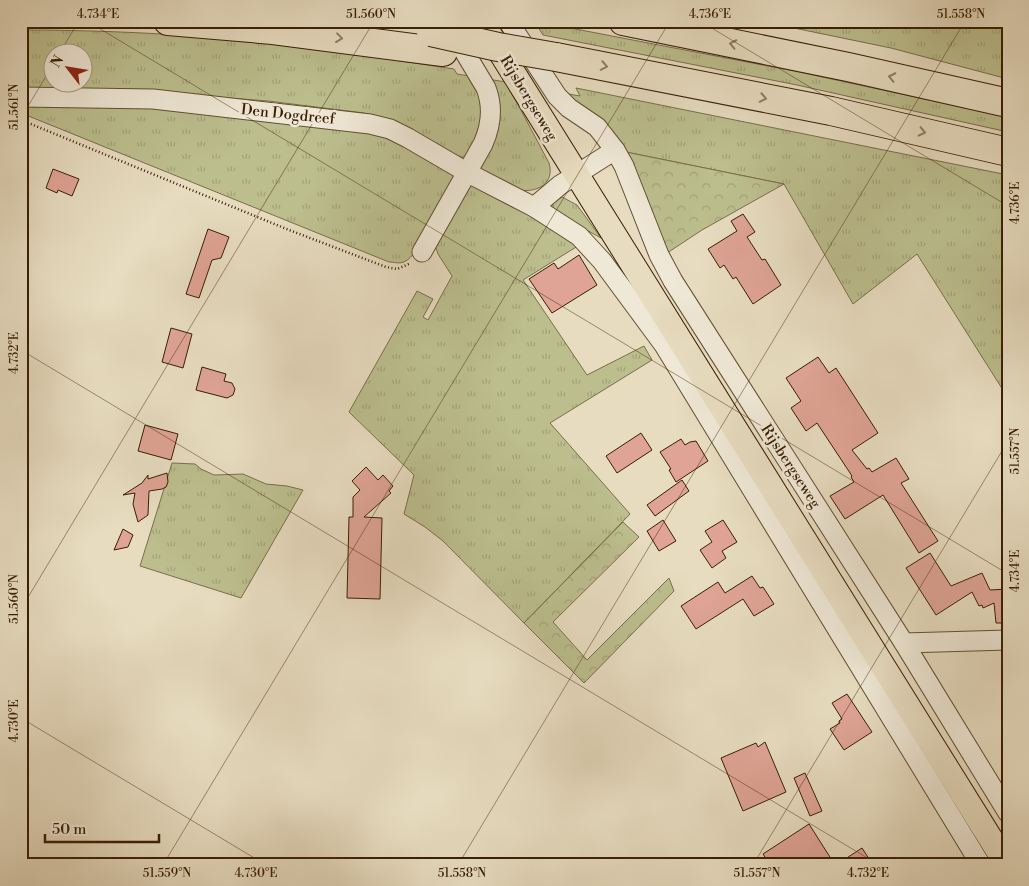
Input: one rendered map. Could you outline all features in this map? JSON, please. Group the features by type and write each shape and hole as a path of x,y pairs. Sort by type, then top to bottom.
{"highway":[{"path":"168,21 273,30 440,35"},
{"path":"357,21 556,57 831,111 1008,152"},
{"path":"623,21 848,67 1008,103"}],"main road":[{"name":"Rijsbergseweg","path":"481,21 1007,865"}],"street":[{"name":"Rijsbergseweg","path":"508,21 557,96 569,108 597,128 615,150 624,166 659,254 673,281 904,643 1008,813"},
{"path":"422,252 468,173 488,134 490,113 489,97 486,88 440,35"},
{"name":"Den Dogdreef","path":"21,97 153,100 370,124 408,138 468,173 534,207"},
{"path":"615,150 548,194 534,207 579,236 602,261 664,346 981,865"},
{"path":"904,643 1008,640"}],"path":[{"path":"21,120 289,230 386,267 397,269 407,266 422,252"}],"green space":[{"path":"534,21 799,72 1008,117 1008,132 797,85 543,35"},
{"path":"760,21 1008,21 1008,79 891,48"},
{"path":"21,30 150,33 291,46 454,69 457,74 475,77 484,120 467,157 459,157 387,119 364,113 268,101 191,95 92,92 92,42 42,42 42,90 21,89"},
{"path":"487,79 506,82 549,163 550,176 538,188 526,191 519,190 478,167"},
{"path":"576,88 1008,175 1008,398 917,254 853,304 784,184 621,151 563,93 580,96"},
{"path":"21,102 164,107 387,134 455,176 425,237 417,248 404,262 389,262 21,113"},
{"path":"621,151 784,184 702,230 661,257"},
{"path":"471,182 581,244 523,280 587,375 644,346 652,360 550,423 630,514 524,623 443,541 404,514 414,475 349,412 417,291 433,299 423,317 428,320 452,276 438,254 435,245"},
{"path":"562,197 577,205 601,238 553,210 553,203"},
{"path":"172,463 195,464 214,475 243,474 266,484 303,490 241,598 140,566"},
{"path":"623,522 639,537 553,622 587,660 669,578 674,591 584,683 524,623"}],"building":[{"path":"53,169 79,179 72,196 58,190 57,193 46,188"},
{"path":"743,214 755,232 747,237 762,260 765,259 781,285 753,304 736,277 733,279 724,265 720,268 708,249 737,231 731,221"},
{"path":"208,229 229,237 221,258 212,260 199,298 186,294"},
{"path":"579,255 597,285 552,313 529,279 554,263 558,269"},
{"path":"171,328 192,334 183,368 162,362"},
{"path":"818,357 829,373 836,368 878,433 852,450 867,469 869,468 872,472 896,458 909,479 901,483 938,541 919,553 883,495 845,519 830,496 854,482 852,476 817,423 806,431 791,408 801,401 786,378"},
{"path":"202,367 226,374 224,381 232,383 235,389 233,395 227,398 196,390"},
{"path":"145,425 178,434 171,460 138,451"},
{"path":"641,433 652,450 617,473 606,456"},
{"path":"681,439 685,445 696,441 708,461 676,482 669,470 671,469 660,452"},
{"path":"366,467 378,480 383,475 393,486 389,491 391,493 364,517 382,518 380,599 347,598 349,517 353,517 353,497 360,490 352,481"},
{"path":"167,473 168,482 166,487 149,491 148,515 138,522 133,504 135,493 123,495 142,483 148,475 148,479"},
{"path":"682,480 689,491 655,516 647,505"},
{"path":"663,520 676,541 659,551 647,531"},
{"path":"723,520 737,542 722,551 726,558 712,568 700,550 712,542 705,531"},
{"path":"123,529 133,535 128,547 114,550"},
{"path":"930,553 951,586 982,573 990,590 1008,589 1008,623 996,623 994,603 983,608 982,605 979,606 972,592 936,615 906,568"},
{"path":"752,576 760,588 763,587 774,604 754,616 743,599 696,629 681,606 718,582 725,593"},
{"path":"847,694 872,732 844,750 830,729 840,723 839,721 842,719 832,703"},
{"path":"765,742 786,792 743,811 721,758 756,743 758,747"},
{"path":"805,773 822,811 810,816 794,778"},
{"path":"809,824 835,865 770,865 763,854"},
{"path":"862,848 873,865 836,865"}]}
